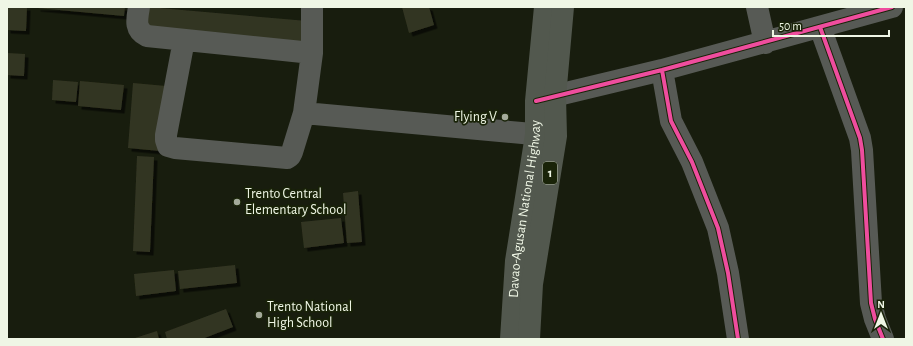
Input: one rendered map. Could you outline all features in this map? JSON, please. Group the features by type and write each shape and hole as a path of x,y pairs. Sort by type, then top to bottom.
{"highway":[{"name":"Davao-Agusan National Highway","path":"529,339 532,284 546,135 545,7"},
{"name":"Davao-Agusan National Highway","path":"545,99 563,7"},
{"name":"Davao-Agusan National Highway","path":"511,339 516,261 546,135"}],"street":[{"path":"139,7 137,21 139,29 142,34 147,36 312,53"},
{"path":"184,40 166,135 168,146 175,148 287,158 292,152 304,113 312,53 312,7"},
{"path":"757,7 765,43"},
{"path":"545,99 765,43 892,7"},
{"path":"820,27 860,138 871,303 883,339"},
{"path":"662,70 671,121 692,162 718,228 728,273 738,339"},
{"path":"304,113 546,135"}],"building":[{"path":"7,7 27,7 26,31 7,30"},
{"path":"37,7 125,7 124,16"},
{"path":"148,7 307,21 305,44 146,30"},
{"path":"402,7 429,7 434,25 409,33"},
{"path":"7,53 25,54 24,76 7,75"},
{"path":"53,80 78,82 76,102 52,100"},
{"path":"80,81 124,85 121,110 78,106"},
{"path":"133,83 166,86 160,151 128,148"},
{"path":"137,156 154,157 150,252 133,251"},
{"path":"358,191 362,242 347,243 343,193"},
{"path":"341,218 344,243 304,248 301,222"},
{"path":"235,265 237,283 180,289 178,271"},
{"path":"174,270 176,291 136,296 134,274"},
{"path":"226,309 233,327 202,339 167,339 165,332"},
{"path":"157,331 159,339 132,339"}],"cycle path":[{"path":"536,101 662,70 892,7"},
{"path":"820,27 860,138 871,303 875,319 883,339"},
{"path":"662,70 671,121 692,162 718,228 728,273 738,339"}],"place":[{"name":"Flying V","path":"505,117"},
{"name":"Trento Central Elementary School","path":"237,202"},
{"name":"Trento National High School","path":"259,315"}]}
